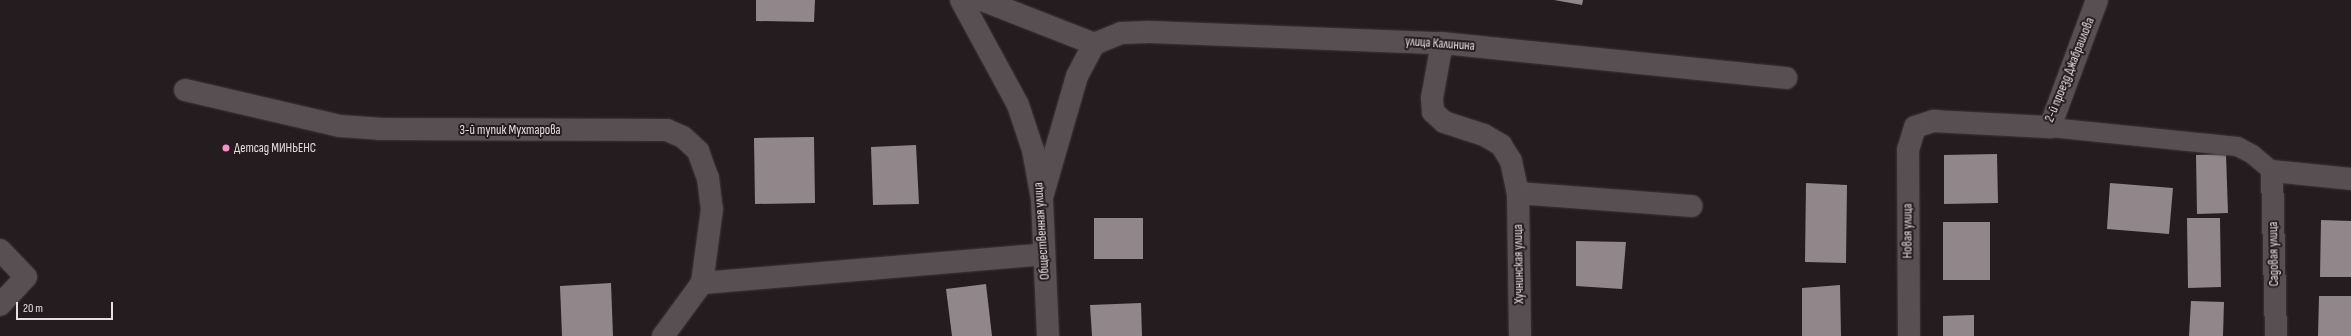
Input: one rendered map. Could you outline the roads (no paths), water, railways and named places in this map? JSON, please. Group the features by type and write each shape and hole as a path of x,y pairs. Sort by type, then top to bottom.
{"street":[{"name":"Общественная улица","path":"961,0 1018,106 1033,150 1042,199 1048,336"},
{"path":"982,0 1094,44 1077,76 1042,199"},
{"name":"2-й проезд Джабраилова","path":"1916,127 1934,121 2050,127 2097,0"},
{"name":"улица Калинина","path":"1094,44 1121,33 1148,32 1442,43 1786,78"},
{"name":"Хучнинская улица","path":"1442,43 1432,98 1433,112 1444,122 1484,135 1501,145 1511,161 1518,193 1520,336"},
{"name":"3-й тупик Мухтарова","path":"185,90 340,126 379,130 667,130 683,137 698,151 708,178 712,209 702,283"},
{"name":"Новая улица","path":"1909,336 1908,150 1916,127"},
{"path":"2272,172 2351,178"},
{"name":"Садовая улица","path":"2272,172 2276,336"},
{"path":"1518,193 1692,206"},
{"path":"0,250 26,277 0,305"},
{"path":"663,336 702,283 1044,254"}],"lane":[{"path":"2050,127 2237,146 2252,154 2272,172"}],"place":[{"name":"Детсад МИНЬЕНС","path":"226,148"}]}
